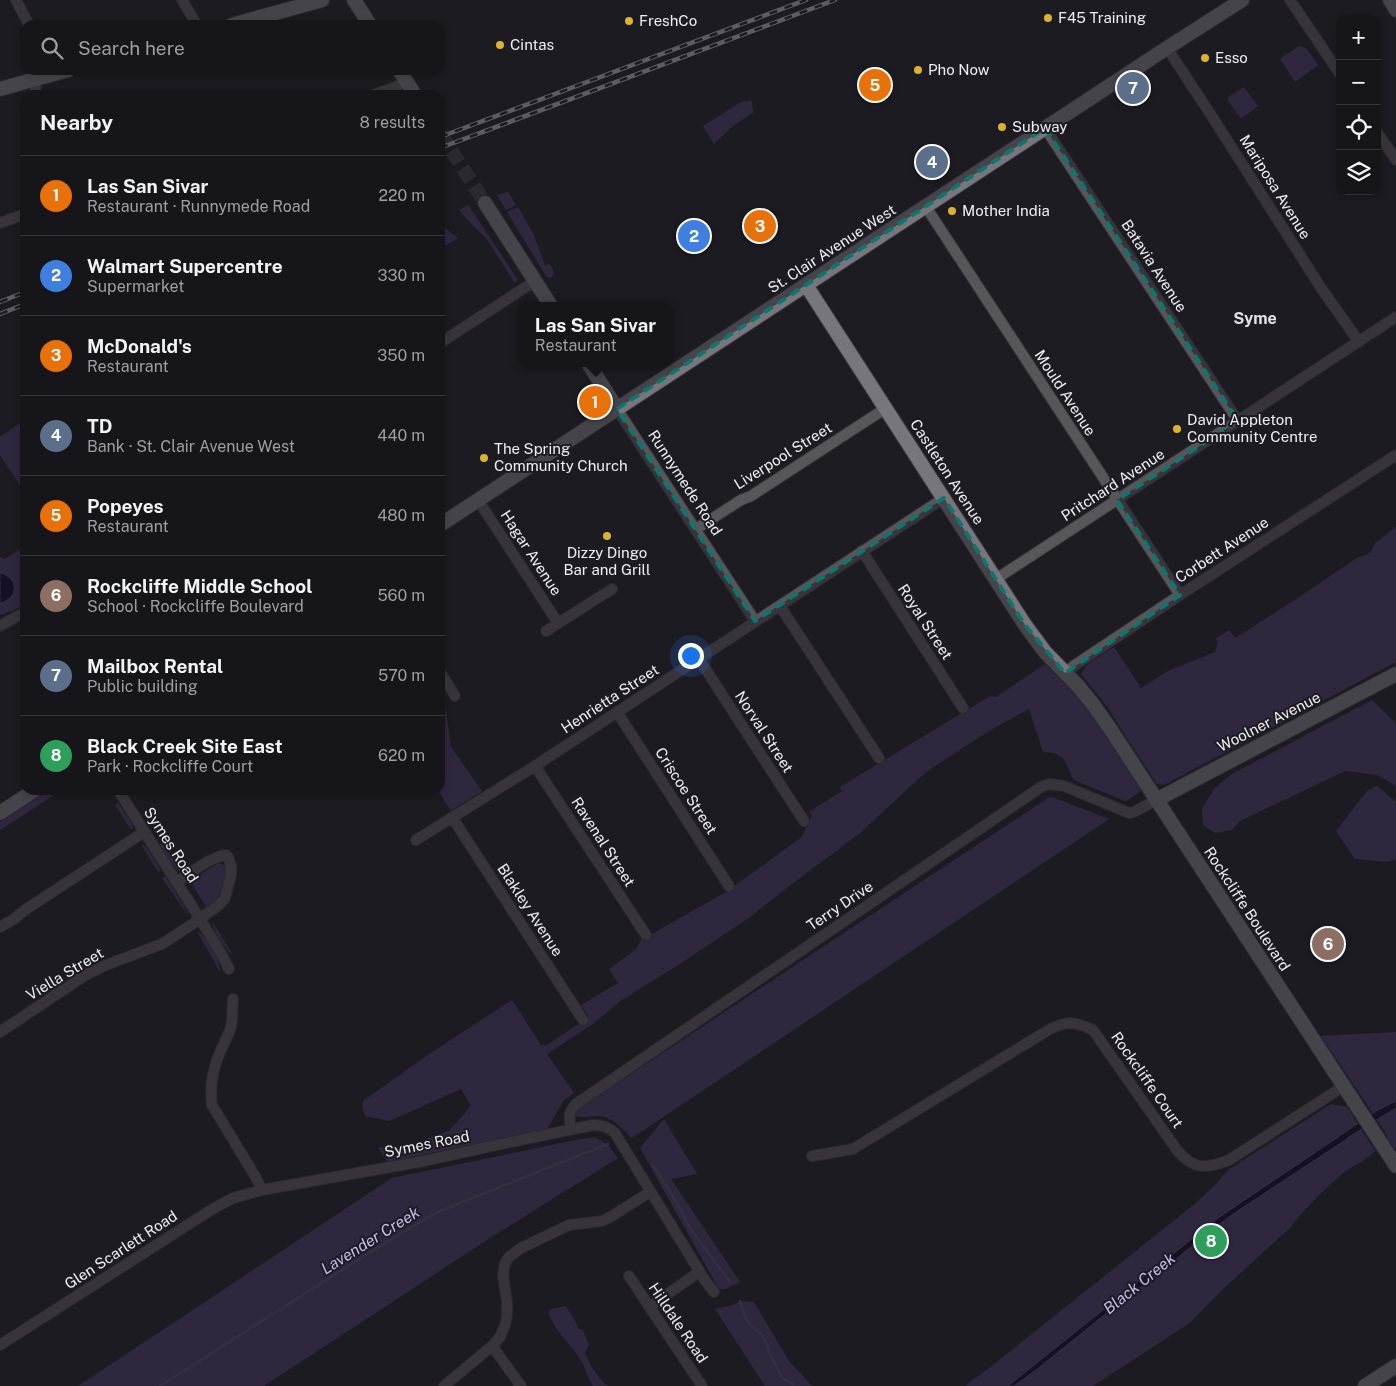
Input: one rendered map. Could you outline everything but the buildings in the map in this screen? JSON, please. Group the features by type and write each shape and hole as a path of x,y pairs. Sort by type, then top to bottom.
{"street":[{"path":"16,0 26,20"},
{"path":"182,0 195,20"},
{"path":"250,20 322,0"},
{"path":"354,0 367,20"},
{"name":"St. Clair Avenue West","path":"445,522 1242,0"},
{"path":"1290,0 1336,68"},
{"path":"1390,0 1396,10"},
{"name":"Mariposa Avenue","path":"1166,48 1321,288 1359,342"},
{"path":"0,89 35,75"},
{"path":"35,90 38,75"},
{"path":"387,90 393,88 402,76 412,90"},
{"name":"Batavia Avenue","path":"1045,128 1238,421"},
{"path":"1381,138 1396,160"},
{"path":"485,203 549,302"},
{"name":"Mould Avenue","path":"926,207 1180,595"},
{"path":"0,223 20,216"},
{"path":"445,340 536,281"},
{"name":"Castleton Avenue","path":"806,285 1025,625 1045,652 1066,674"},
{"name":"Pritchard Avenue","path":"996,579 1396,317"},
{"name":"Runnymede Road","path":"591,367 755,622"},
{"name":"Liverpool Street","path":"696,529 741,500 751,496 886,408"},
{"name":"Corbett Avenue","path":"1066,674 1083,660 1180,595 1396,454"},
{"name":"Henrietta Street","path":"416,840 535,766 944,498"},
{"name":"Hagar Avenue","path":"478,500 558,623"},
{"name":"Royal Street","path":"862,552 963,708"},
{"path":"546,631 612,589"},
{"path":"780,606 879,758"},
{"path":"0,626 20,615"},
{"name":"Norval Street","path":"699,659 804,820"},
{"name":"Rockcliffe Boulevard","path":"1066,674 1104,719 1396,1166"},
{"name":"Woolner Avenue","path":"1156,800 1396,674"},
{"path":"445,680 455,696"},
{"name":"Criscoe Street","path":"617,712 729,886"},
{"name":"Ravenal Street","path":"535,766 646,935"},
{"name":"Terry Drive","path":"571,1129 569,1114 576,1104 1041,787 1050,784 1064,786 1128,813 1134,812 1156,800"},
{"path":"0,813 27,795"},
{"name":"Symes Road","path":"121,795 200,919 229,969"},
{"name":"Blakley Avenue","path":"452,817 583,1020"},
{"path":"0,927 144,832"},
{"name":"Viella Street","path":"0,1032 84,976 106,965 162,944 219,906 225,898 231,875 228,857 226,855 219,856 185,876 177,883"},
{"path":"233,999 232,1024 227,1040 216,1062 213,1076 212,1105 262,1190"},
{"name":"Rockcliffe Court","path":"812,1156 853,1149 1050,1029 1061,1024 1074,1022 1093,1030 1182,1157 1194,1164 1205,1167 1229,1160 1344,1086"},
{"name":"Symes Road","path":"262,1190 424,1161 571,1129 600,1125 611,1129 624,1146 699,1272 714,1292"},
{"name":"Glen Scarlett Road","path":"0,1345 211,1210 233,1198 262,1190"},
{"path":"444,1386 492,1346 500,1337 507,1316 503,1275 505,1263 509,1256 521,1248 569,1225 602,1221 650,1192"},
{"path":"649,1306 699,1272"},
{"name":"Hilldale Road","path":"630,1276 702,1386"},
{"path":"492,1346 522,1386"},
{"path":"1365,1386 1396,1366"}],"highlighted area":[{"path":"1045,128 1238,421 1117,500 1180,595 1065,673 1025,625 944,498 755,621 617,409"}],"shaded area":[{"path":"1299,46 1306,48 1318,65 1295,82 1280,59"},
{"path":"1244,87 1258,106 1241,119 1228,101 1228,97"},
{"path":"751,100 754,112 733,126 714,144 703,126 739,103"},
{"path":"508,192 516,205 506,210 497,195"},
{"path":"468,205 516,277 515,283 486,238 459,210"},
{"path":"518,207 533,233 545,265 549,264 552,267 554,274 551,278 546,276 507,212"},
{"path":"445,228 458,238 445,246"},
{"path":"20,423 20,485 0,455 0,437"},
{"path":"1396,527 1396,662 1164,785 1157,784 1109,709 1081,674 1088,664 1114,647 1141,688 1168,671 1215,652 1218,642 1216,638 1229,630 1235,638 1357,558 1370,553 1375,543"},
{"path":"20,549 20,607 0,615 0,557 5,559"},
{"path":"1045,664 1083,701 1142,790 1125,801 1074,780 1060,756 1054,753 1043,752 1029,709 987,732 926,772 859,834 750,917 619,1002 594,1023 547,1054 574,1093 564,1100 547,1129 388,1162 378,1148 411,1145 450,1130 471,1106 461,1089 389,1121 365,1116 362,1105 364,1100 512,1000 541,1045 547,1045 589,1017 581,1005 618,983 609,969 636,949 641,940 726,892 802,837 812,815 809,812 842,791 840,787 990,696 996,697"},
{"path":"1372,700 1396,723 1396,786 1378,775 1345,771 1240,821 1232,830 1215,833 1203,825 1202,809 1214,789 1232,774"},
{"path":"445,708 451,747 482,791 451,811 441,795 445,795"},
{"path":"1377,786 1396,802 1396,859 1388,862 1355,859 1336,831 1367,791"},
{"path":"41,795 54,795 0,830 0,822"},
{"path":"1052,797 1109,819 632,1138 617,1124 603,1116 575,1116 576,1111 584,1105"},
{"path":"118,803 132,824 133,830 115,805"},
{"path":"162,842 181,872 175,868 159,844"},
{"path":"142,844 161,870 158,872 142,846"},
{"path":"219,863 226,866 226,879 219,900 208,908 190,881"},
{"path":"165,876 187,912 189,917 162,878"},
{"path":"212,921 233,955 219,940"},
{"path":"197,931 205,938 212,949 220,967 220,972"},
{"path":"1396,1032 1396,1151 1321,1036"},
{"path":"1331,1104 1347,1107 1375,1151 1332,1183 1291,1227 1224,1288 1191,1322 1093,1386 965,1386 1192,1206 1228,1170"},
{"path":"664,1119 697,1174 671,1179 740,1282 725,1289 719,1289 640,1148"},
{"path":"595,1137 608,1145 618,1158 493,1236 264,1386 78,1386 392,1178"},
{"path":"742,1301 754,1302 789,1361 812,1386 765,1386 715,1309"},
{"path":"565,1306 579,1329 583,1330 589,1345 585,1352 591,1366 608,1386 593,1386 579,1357 551,1319 548,1312"}],"water":[{"path":"0,573 11,579 14,588 11,597 0,603"},
{"name":"Black Creek","path":"1396,1101 1396,1108 1233,1214 1036,1370 1014,1386 1008,1386 1218,1218 1378,1110"}],"waterway":[{"name":"Lavender Creek","path":"160,1386 435,1213 608,1144"},
{"name":"Lavender Creek","path":"653,1165 677,1203 691,1230 730,1282"},
{"name":"Lavender Creek","path":"740,1301 747,1321 763,1336 782,1378 792,1383 793,1386"}],"tunnel":[{"path":"445,141 485,203"}],"railway":[{"path":"445,135 806,0"},
{"path":"445,146 835,0"},
{"path":"0,302 20,294"},
{"path":"0,314 20,306"}],"place":[{"name":"F45 Training","path":"1048,18"},
{"name":"FreshCo","path":"629,21"},
{"name":"Cintas","path":"500,45"},
{"name":"Esso","path":"1205,58"},
{"name":"Pho Now","path":"918,70"},
{"name":"Popeyes","path":"875,85"},
{"name":"Mailbox Rental","path":"1133,88"},
{"name":"Subway","path":"1002,127"},
{"name":"TD","path":"932,162"},
{"name":"Mother India","path":"952,211"},
{"name":"McDonald's","path":"760,226"},
{"name":"Walmart Supercentre","path":"694,236"},
{"name":"Las San Sivar","path":"595,402"},
{"name":"David Appleton Community Centre","path":"1177,429"},
{"name":"The Spring Community Church","path":"484,458"},
{"name":"Dizzy Dingo Bar and Grill","path":"607,536"},
{"name":"Rockcliffe Middle School","path":"1328,944"},
{"name":"Black Creek Site East","path":"1211,1241"}],"district":[{"name":"Syme","path":"1255,318"}]}
